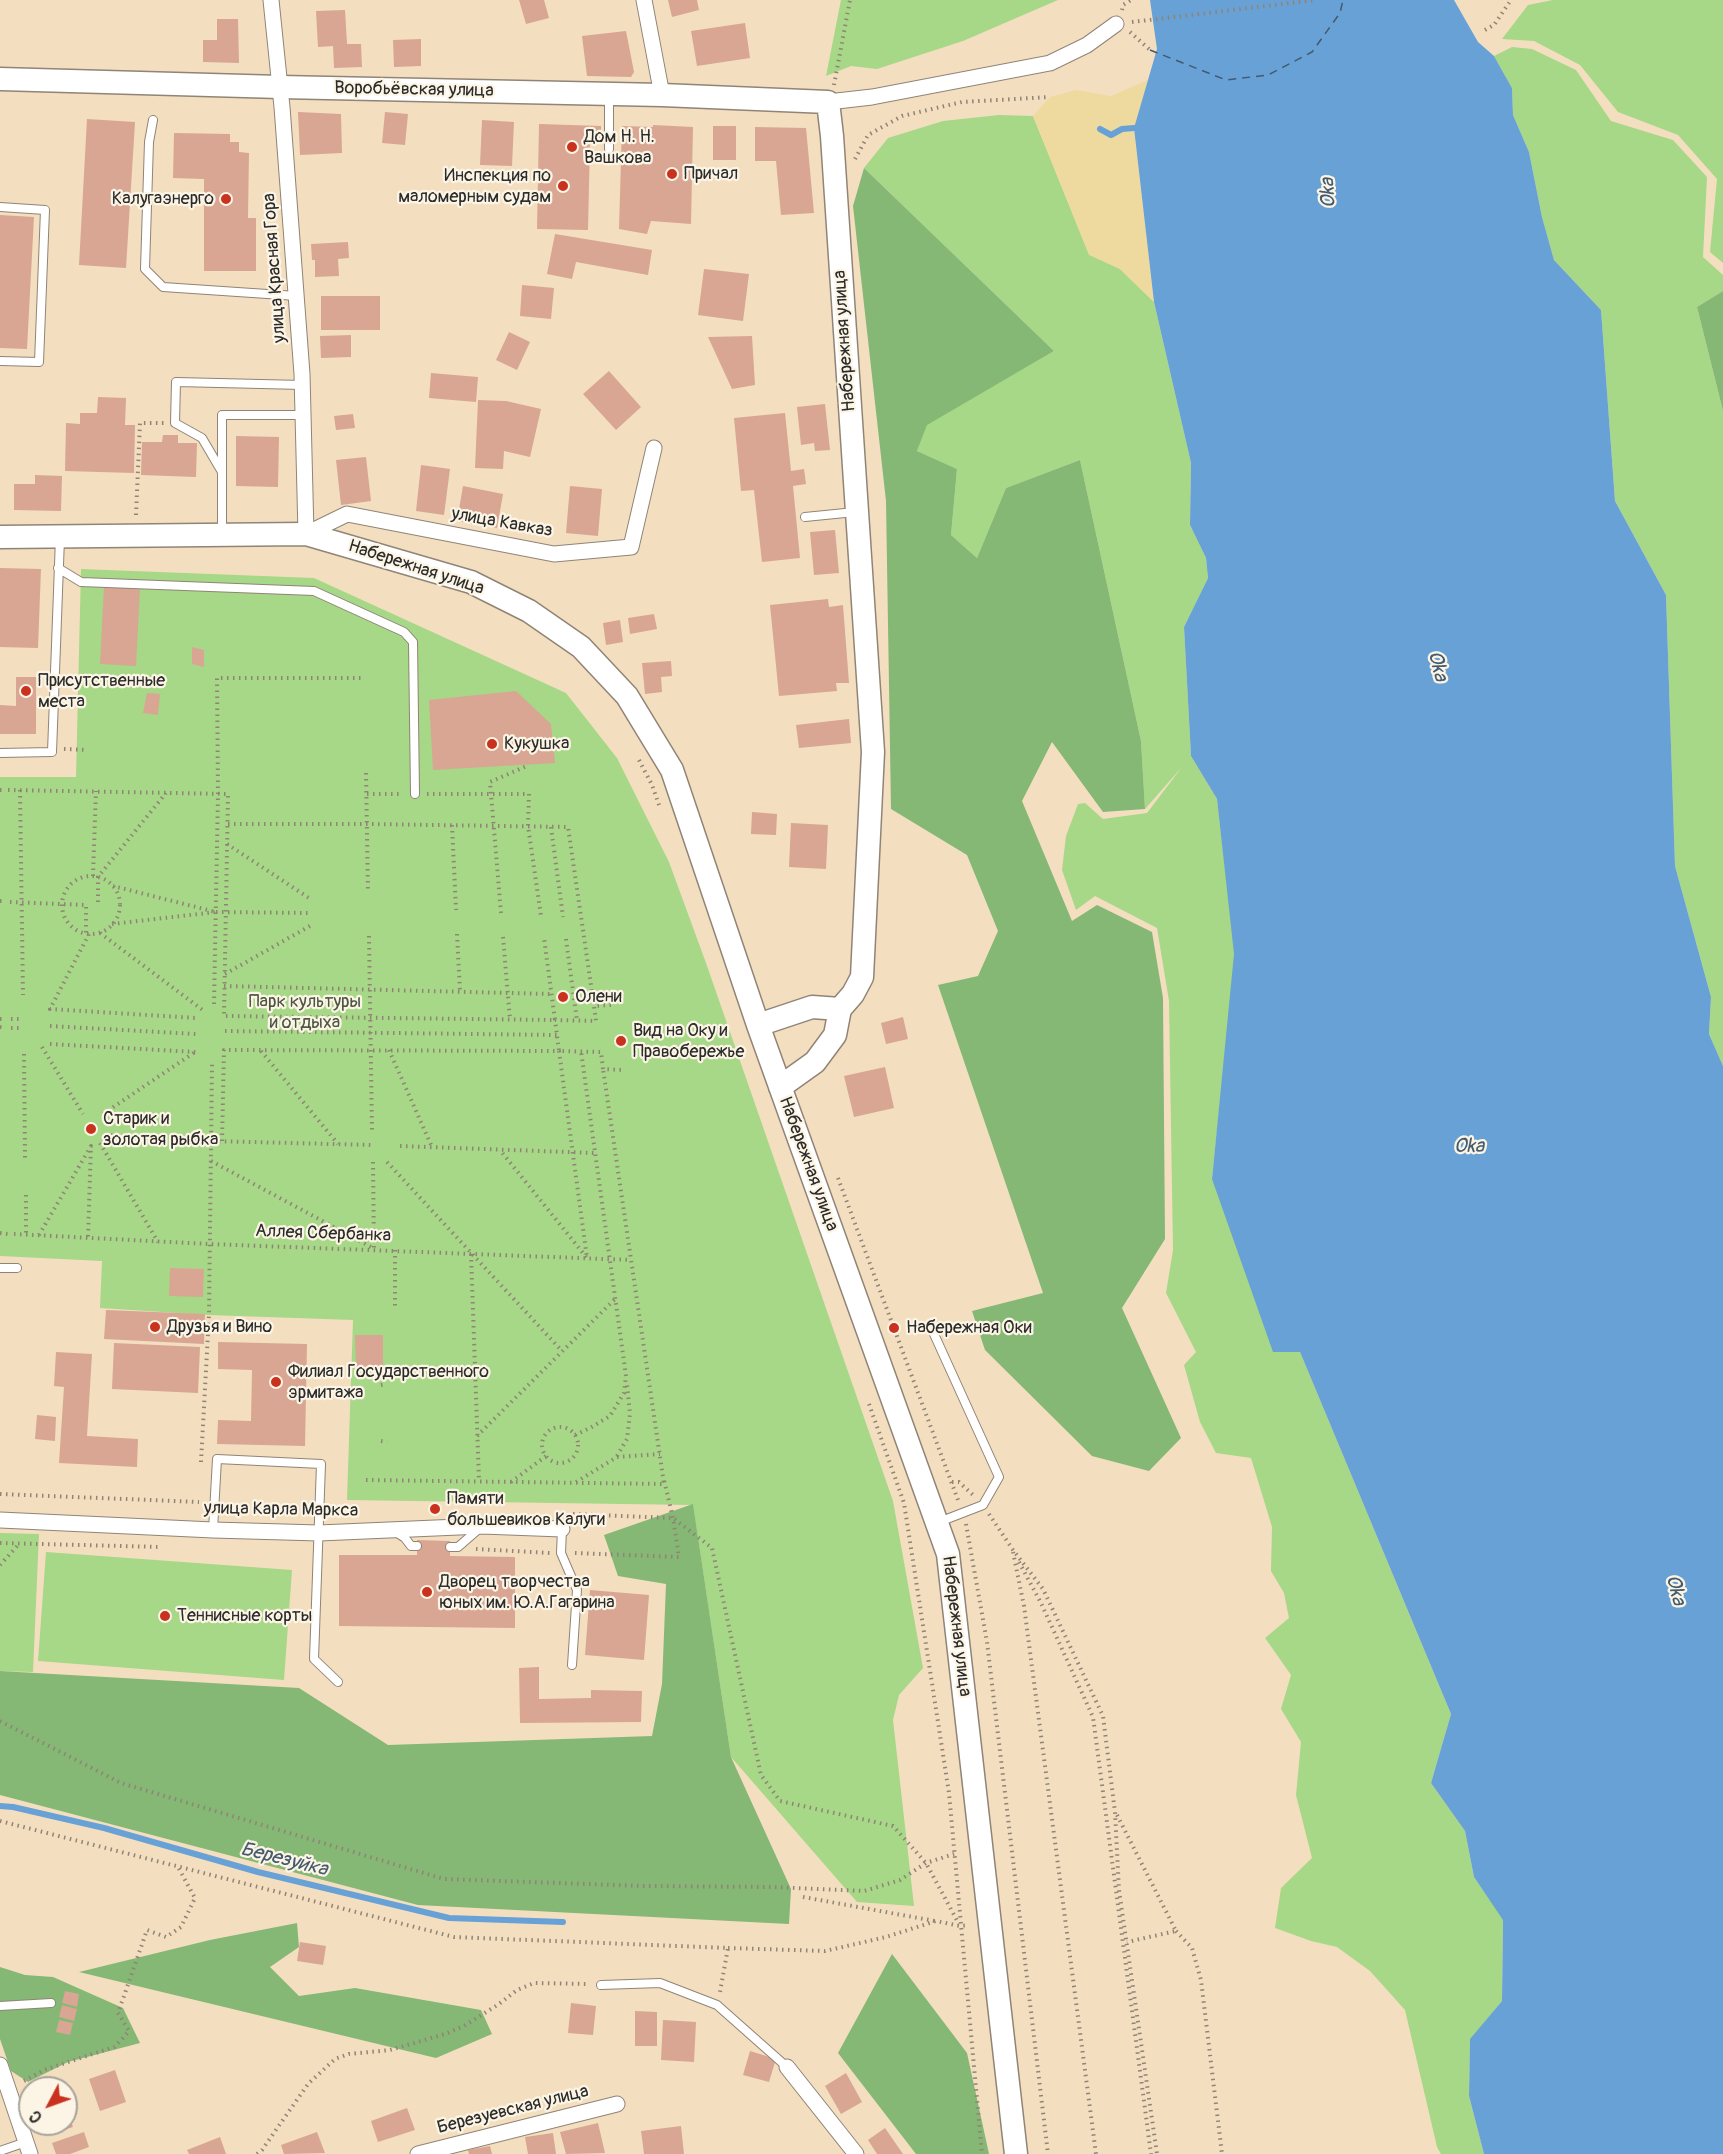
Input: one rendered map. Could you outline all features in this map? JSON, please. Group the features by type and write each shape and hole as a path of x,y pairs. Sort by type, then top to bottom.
{"main road":[{"name":"Воробьёвская улица","path":"0,79 662,95 828,102"},
{"name":"Набережная улица","path":"780,1087 815,1062 835,1035 840,1009 862,977 873,752 828,102"},
{"name":"Набережная улица","path":"0,537 306,534 471,582 529,611 581,648 627,696 672,770 780,1087 948,1554 1016,2154"},
{"path":"758,1024 812,1007 840,1009"}],"street":[{"name":"улица Красная Гора","path":"271,0 303,385 306,534"},
{"path":"644,0 662,95"},
{"path":"828,102 872,97 1050,63 1087,45 1116,24"},
{"name":"улица Кавказ","path":"306,534 347,514 554,554 631,546 654,448"},
{"name":"улица Карла Маркса","path":"0,1520 319,1533 482,1526 562,1529"},
{"path":"0,2065 28,2148"},
{"path":"787,2067 856,2154"},
{"name":"Березуевская улица","path":"418,2154 617,2104"}],"lane":[{"path":"609,94 609,149"},
{"path":"153,120 149,142 145,268 163,287 297,296"},
{"path":"0,207 45,210 39,362 0,361"},
{"path":"222,472 202,438 175,423 176,382 303,385"},
{"path":"222,535 222,415 303,415"},
{"path":"805,517 856,512"},
{"path":"0,753 52,750 60,537"},
{"path":"58,568 81,582 314,591 404,632 413,642 415,794"},
{"path":"0,1268 17,1269"},
{"path":"934,1334 999,1477 983,1505 938,1523"},
{"path":"213,1530 217,1459 321,1464 314,1659 338,1682"},
{"path":"450,1546 458,1547 482,1526"},
{"path":"392,1529 405,1538 411,1546 417,1546"},
{"path":"562,1529 561,1553 577,1590 572,1665"},
{"path":"601,1985 660,1983 717,2004 787,2067"},
{"path":"0,2006 51,2002"},
{"path":"0,2151 28,2148"}],"path":[{"path":"828,102 833,90 850,0"},
{"path":"1116,24 1316,0"},
{"path":"1485,30 1494,25 1511,0"},
{"path":"1116,24 1134,34 1150,50"},
{"path":"868,135 902,117 962,102 1050,97"},
{"path":"136,515 140,423 175,423"},
{"path":"214,1004 218,794 217,678 362,678"},
{"path":"52,750 88,750"},
{"path":"638,758 660,808"},
{"path":"501,913 490,782 529,765"},
{"path":"366,773 368,892"},
{"path":"8,790 228,794 227,824 225,974 224,986 224,1016 597,1021 568,827 227,824"},
{"path":"20,790 23,995"},
{"path":"93,876 96,791"},
{"path":"98,902 98,877 166,793"},
{"path":"367,794 529,794 528,826 541,916"},
{"path":"452,825 456,910"},
{"path":"551,827 563,917"},
{"path":"227,844 312,900"},
{"path":"113,886 120,907 117,918 106,930 87,933 78,931 69,924 63,914 62,904 65,892 72,883 82,877 93,876 113,886 216,912"},
{"path":"10,902 86,905 87,933 50,1009 195,1018"},
{"path":"112,924 216,912 308,913"},
{"path":"225,974 310,926"},
{"path":"100,932 204,1011"},
{"path":"457,934 460,991"},
{"path":"369,936 372,1131"},
{"path":"503,937 510,1020"},
{"path":"544,938 587,1258"},
{"path":"566,939 577,1021"},
{"path":"224,986 551,994"},
{"path":"594,1006 611,1005"},
{"path":"11,1019 23,1019"},
{"path":"50,1026 196,1034"},
{"path":"11,1028 23,1028"},
{"path":"225,1031 557,1035"},
{"path":"50,1044 196,1052 103,1114"},
{"path":"42,1047 83,1114"},
{"path":"222,1141 224,1050 601,1052 664,1480 679,1557 568,1553"},
{"path":"260,1050 338,1144"},
{"path":"388,1050 432,1147"},
{"path":"581,1051 630,1414 627,1439 617,1457"},
{"path":"24,1054 25,1158"},
{"path":"201,1467 209,1315 212,1063"},
{"path":"603,1069 622,1070"},
{"path":"105,1135 211,1141 372,1145"},
{"path":"100,1143 158,1242"},
{"path":"39,1235 91,1146 88,1238"},
{"path":"400,1146 595,1153"},
{"path":"500,1150 587,1258"},
{"path":"211,1161 374,1249 373,1162"},
{"path":"387,1162 562,1351"},
{"path":"838,1177 969,1531 987,1642 1048,2154"},
{"path":"26,1195 26,1235"},
{"path":"0,1233 8,1234"},
{"name":"Аллея Сбербанка","path":"14,1234 158,1242 631,1260"},
{"path":"395,1250 395,1310"},
{"path":"471,1253 479,1481"},
{"path":"477,1437 616,1298"},
{"path":"575,1435 610,1416 624,1393 626,1376"},
{"path":"381,1384 386,1384"},
{"path":"869,1402 904,1503 949,1793 982,2154"},
{"path":"561,1427 568,1428 575,1435 578,1446 572,1458 558,1463 546,1456 542,1444 548,1431 561,1427"},
{"path":"381,1442 387,1442"},
{"path":"575,1483 617,1457 660,1454"},
{"path":"511,1482 546,1456"},
{"path":"366,1480 664,1484 664,1480"},
{"path":"952,1482 959,1482 983,1505 1043,1589 1103,1716 1115,1812 1119,1890 1156,2154"},
{"path":"0,1494 199,1502 197,1529"},
{"path":"562,1529 571,1514 673,1518 712,1548 761,1775 780,1802 893,1826 926,1863 960,1926"},
{"path":"0,1543 169,1547"},
{"path":"0,1565 21,1543"},
{"path":"1013,1550 1024,1606 1096,2154"},
{"path":"1013,1550 1041,1603 1093,1717 1151,2154"},
{"path":"0,1721 121,1783 444,1879 864,1891 900,1880 926,1863 954,1854"},
{"path":"1115,1812 1176,1931 1192,1948 1201,1980 1222,2154"},
{"path":"0,1821 454,1937 825,1951 936,1921"},
{"path":"15,2087 44,2070 114,2047 129,2031 118,2013 147,1930 166,1937 181,1928 195,1898 178,1866"},
{"path":"803,1897 960,1926 991,1922"},
{"path":"1127,1942 1176,1931"},
{"path":"717,2004 728,1948"},
{"path":"256,2154 262,2150 308,2084 335,2059 349,2054 390,2050 445,2034 464,2026 517,1990 534,1983 601,1985"}],"green space":[{"path":"841,0 1058,0 963,41 877,69 851,66 826,76"},
{"path":"1553,0 1723,0 1723,263 1710,252 1717,179 1678,135 1618,112 1580,65 1534,41 1502,39 1528,5"},
{"path":"1512,47 1532,49 1576,70 1611,121 1673,140 1707,177 1703,257 1723,275 1723,291 1697,307 1723,411 1723,1066 1709,1034 1711,997 1675,866 1666,595 1615,501 1601,310 1554,260 1542,217 1529,152 1513,115 1512,88 1494,56"},
{"path":"999,115 1033,116 1089,254 1120,269 1154,302 1191,463 1190,525 1206,558 1208,578 1184,627 1191,756 1217,799 1235,954 1212,1179 1300,1352 1451,1714 1431,1783 1465,1831 1474,1877 1503,1919 1502,2001 1470,2040 1469,2096 1484,2154 1441,2154 1437,2147 1405,2010 1370,1971 1337,1947 1311,1941 1275,1928 1281,1888 1312,1858 1296,1795 1301,1742 1281,1709 1291,1675 1265,1638 1289,1618 1284,1593 1271,1571 1272,1527 1251,1458 1216,1453 1200,1422 1184,1365 1196,1352 1166,1293 1173,1250 1169,1001 1157,928 1095,896 1076,910 1062,870 1066,836 1078,804 1085,803 1103,819 1147,813 1182,767 1145,809 1141,741 1080,460 1006,488 977,558 951,535 957,469 917,451 927,424 1054,351 864,168 888,138 943,121"},
{"path":"864,168 1054,351 927,425 917,451 957,469 951,535 977,558 1006,488 1080,460 1141,741 1145,809 1103,812 1052,742 1022,801 1072,921 1097,905 1152,932 1163,998 1165,1239 1122,1308 1181,1438 1149,1471 1092,1456 985,1350 972,1311 1043,1293 938,985 978,976 998,931 967,855 891,809 886,501 853,206"},
{"path":"1723,291 1723,411 1697,307"},
{"name":"Парк культуры и отдыха","path":"81,569 314,578 566,693 617,758 669,862 893,1501 923,1668 899,1695 893,1720 914,1906 857,1902 731,1757 693,1505 347,1500 353,1320 209,1315 100,1308 102,1261 0,1256 0,777 76,777"},
{"path":"693,1504 731,1757 791,1889 789,1924 418,1905 0,1795 0,1671 299,1688 388,1745 652,1736 662,1684 666,1584 618,1576 604,1535"},
{"path":"0,1533 39,1534 33,1672 0,1671"},
{"name":"Теннисные корты","path":"46,1552 292,1570 284,1680 38,1661"},
{"path":"297,1923 299,1947 270,1967 299,1996 355,1988 481,2010 492,2034 436,2058 79,1972 210,1940"},
{"path":"892,1954 967,2053 989,2154 916,2154 838,2053"},
{"path":"0,1967 25,1975 53,1977 123,2008 140,2043 68,2062 40,2076 19,2076 11,2071 0,2039"}],"sand":[{"path":"1148,80 1134,128 1154,302 1120,269 1089,255 1033,116 1050,97 1076,90 1111,96"}],"water":[{"name":"Oka","path":"1150,0 1454,0 1478,42 1494,56 1512,88 1513,115 1529,152 1542,217 1554,260 1601,310 1615,501 1666,595 1675,866 1711,997 1709,1034 1723,1066 1723,2154 1484,2154 1469,2096 1470,2039 1502,2001 1503,1920 1474,1877 1465,1831 1431,1783 1451,1714 1300,1352 1273,1352 1212,1179 1234,954 1217,799 1191,756 1184,627 1208,578 1206,558 1190,525 1191,463 1154,302 1134,128 1157,49"}],"building":[{"path":"519,0 544,0 549,18 526,24"},
{"path":"668,0 697,0 699,10 672,17"},
{"path":"345,10 347,44 361,44 362,67 334,68 333,46 318,47 316,11"},
{"path":"217,19 238,19 239,63 203,62 203,40 217,40"},
{"path":"745,23 750,58 697,66 691,31"},
{"path":"626,31 634,72 631,77 587,76 582,36"},
{"path":"421,39 421,66 394,67 393,40"},
{"path":"298,112 341,114 342,153 300,155"},
{"path":"385,112 408,114 405,145 382,143"},
{"path":"87,119 135,122 126,268 79,265"},
{"path":"482,120 514,122 512,166 480,165"},
{"name":"Инспекция по маломерным судам","path":"539,124 601,126 601,142 590,142 588,230 537,229"},
{"path":"653,125 693,127 691,224 651,221 647,234 619,229 622,126 653,127"},
{"path":"713,126 736,126 736,160 713,160"},
{"path":"755,127 806,128 814,213 781,215 776,161 755,161"},
{"name":"Калугаэнерго","path":"174,133 230,134 230,142 239,142 239,152 249,153 248,218 256,218 256,271 204,271 204,179 173,178"},
{"path":"0,215 34,217 27,349 0,348"},
{"path":"555,234 652,250 648,275 576,262 572,279 547,274"},
{"path":"348,242 349,258 338,259 339,276 315,277 315,260 312,260 311,244"},
{"path":"704,269 749,274 743,321 698,315"},
{"path":"522,285 554,288 551,319 520,316"},
{"path":"321,296 380,296 380,330 321,330"},
{"path":"509,332 530,342 517,370 496,360"},
{"path":"351,335 351,357 321,358 320,336"},
{"path":"752,336 755,385 732,389 708,337"},
{"path":"609,371 641,407 616,430 583,394"},
{"path":"431,373 478,377 476,402 429,398"},
{"path":"98,397 126,398 125,425 135,425 134,473 65,471 66,423 80,424 80,413 97,413"},
{"path":"478,400 506,401 541,409 530,457 504,451 503,469 475,468"},
{"path":"825,404 830,450 815,451 814,443 801,445 797,407"},
{"path":"785,413 791,471 804,469 806,484 793,486 800,558 762,562 754,490 741,491 734,418"},
{"path":"353,414 355,428 336,430 334,416"},
{"path":"163,435 178,435 178,443 197,443 196,477 141,475 142,442 162,442"},
{"path":"236,436 279,437 278,487 236,486"},
{"path":"366,457 371,501 341,505 336,460"},
{"path":"421,465 450,469 444,515 416,511"},
{"path":"35,475 62,476 61,511 14,510 14,484 35,484"},
{"path":"463,486 503,494 497,528 457,521"},
{"path":"570,486 602,489 598,536 566,533"},
{"path":"835,530 839,573 814,575 810,532"},
{"path":"0,568 41,569 38,648 0,647"},
{"path":"104,586 140,588 136,666 100,664"},
{"path":"828,599 829,607 843,605 849,683 836,683 837,691 779,696 770,605"},
{"path":"654,614 657,629 630,634 628,618"},
{"path":"620,620 623,642 606,645 603,623"},
{"path":"192,647 204,650 204,667 192,664"},
{"path":"671,661 672,676 661,677 662,692 645,694 642,663"},
{"name":"Присутственные места","path":"16,677 36,677 36,734 0,734 0,705 16,706"},
{"name":"Кукушка","path":"516,691 551,724 555,763 433,770 429,700"},
{"path":"147,693 160,694 158,715 143,713"},
{"path":"849,719 851,743 799,748 796,725"},
{"path":"752,812 777,814 776,835 751,834"},
{"path":"791,823 828,825 826,869 789,867"},
{"path":"903,1017 908,1039 886,1044 881,1023"},
{"path":"885,1067 894,1108 854,1117 844,1076"},
{"path":"170,1268 204,1269 203,1297 169,1296"},
{"name":"Друзья и Вино","path":"106,1310 205,1314 204,1344 104,1339"},
{"path":"355,1335 383,1335 383,1368 356,1368"},
{"path":"218,1342 307,1344 305,1446 217,1444 218,1420 251,1421 252,1370 218,1369"},
{"path":"114,1343 200,1347 198,1393 112,1389"},
{"path":"56,1352 92,1354 87,1436 138,1439 137,1467 59,1463 64,1387 54,1386"},
{"path":"37,1415 56,1417 55,1441 35,1439"},
{"name":"Дворец творчества юных им. Ю.А.Гагарина","path":"417,1540 450,1541 450,1556 515,1557 515,1628 339,1626 339,1555 417,1555"},
{"path":"590,1590 649,1595 644,1660 585,1655"},
{"path":"539,1667 539,1699 591,1698 591,1690 642,1691 641,1722 520,1723 519,1668"},
{"path":"300,1942 326,1946 323,1965 297,1961"},
{"path":"65,1991 79,1994 77,2007 62,2003"},
{"path":"571,2003 596,2006 593,2035 568,2033"},
{"path":"62,2005 77,2009 74,2021 59,2017"},
{"path":"635,2011 657,2012 657,2046 635,2046"},
{"path":"59,2020 73,2023 70,2035 56,2032"},
{"path":"663,2020 696,2022 694,2062 661,2060"},
{"path":"750,2051 776,2059 769,2082 743,2075"},
{"path":"115,2070 126,2102 100,2111 89,2079"},
{"path":"846,2073 862,2102 841,2114 825,2086"},
{"path":"407,2108 415,2130 378,2142 371,2121"},
{"path":"598,2123 605,2153 566,2154 560,2132"},
{"path":"681,2126 684,2154 644,2154 641,2131"},
{"path":"885,2128 903,2154 877,2154 868,2140"},
{"path":"84,2132 89,2147 70,2154 56,2154 52,2143 78,2136"},
{"path":"317,2132 325,2153 284,2154 281,2145"},
{"path":"553,2133 556,2154 528,2154 525,2137"},
{"path":"220,2137 226,2154 189,2154 187,2150"},
{"path":"490,2146 492,2154 469,2154 468,2150"}],"waterway":[{"path":"1100,129 1111,135 1122,129 1134,128"},
{"name":"Березуйка","path":"0,1806 104,1828 258,1872 449,1918 563,1922"}],"ferry route":[{"path":"1150,50 1226,80 1268,75 1312,52 1340,13 1343,0"}],"place":[{"name":"Дом Н. Н. Вашкова","path":"572,147"},
{"name":"Причал","path":"672,174"},
{"name":"Инспекция по маломерным судам","path":"563,186"},
{"name":"Калугаэнерго","path":"226,199"},
{"name":"Присутственные места","path":"26,691"},
{"name":"Кукушка","path":"492,744"},
{"name":"Олени","path":"563,997"},
{"name":"Вид на Оку и Правобережье","path":"621,1041"},
{"name":"Старик и золотая рыбка","path":"91,1129"},
{"name":"Друзья и Вино","path":"155,1327"},
{"name":"Набережная Оки","path":"894,1328"},
{"name":"Филиал Государственного эрмитажа","path":"276,1382"},
{"name":"Памяти большевиков Калуги","path":"435,1509"},
{"name":"Дворец творчества юных им. Ю.А.Гагарина","path":"427,1592"},
{"name":"Теннисные корты","path":"165,1616"}]}
